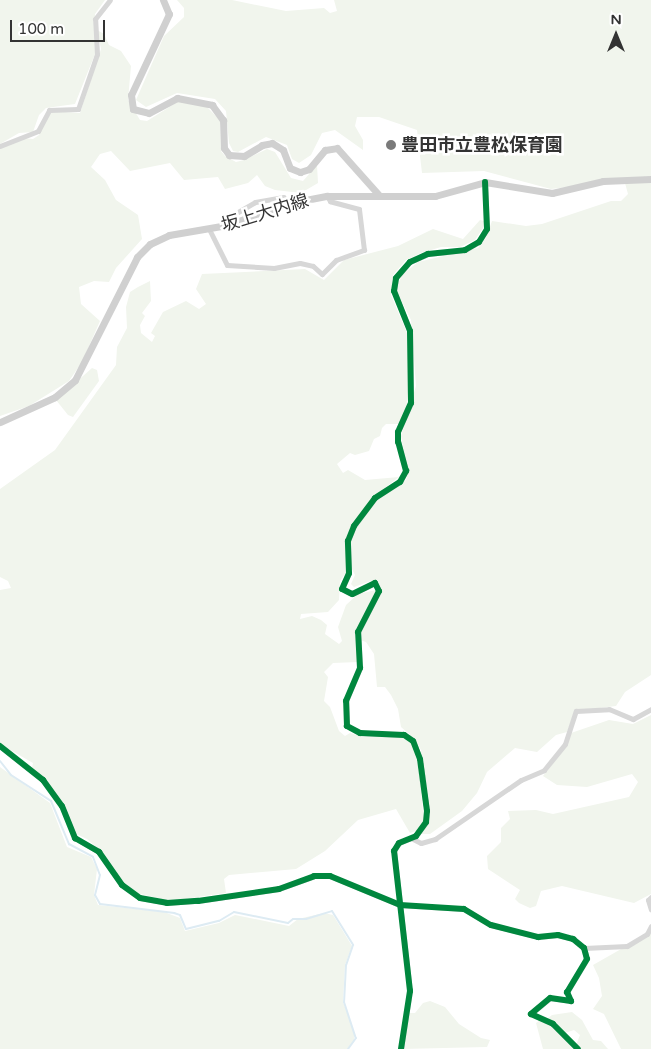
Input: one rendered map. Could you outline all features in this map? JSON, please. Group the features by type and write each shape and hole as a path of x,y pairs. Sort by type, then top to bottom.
{"main road":[{"path":"163,0 170,14 131,95 133,109 149,113 177,98 212,105 223,120 224,148 229,156 244,156 262,145 272,143 283,150 290,168 300,172 309,169 325,150 337,148 378,194"},
{"name":"坂上大内線","path":"0,422 55,397 75,380 144,249 169,235 227,225 296,201 328,196 378,194 435,196 485,182 545,194 602,181 651,179"}],"street":[{"path":"0,146 38,131 49,110 78,109 97,54 95,20 110,0"},
{"path":"401,1049 410,999 394,851 396,846 416,836 427,817 417,746 404,735 360,734 351,731 348,726 346,701 360,668 358,632 377,595 378,586 375,583 352,594 342,589 349,573 348,541 354,526 375,498 400,482 406,471 398,442 410,402 410,331 396,300 396,278 410,262 428,254 465,250 479,242 488,221 485,182"},
{"path":"209,229 226,265 274,268 300,263 312,266 322,274 336,260 364,250 360,209 330,201 328,196"},
{"path":"227,225 231,216 255,202 284,197"},
{"path":"411,838 421,843 435,839 522,780 544,770 565,744 576,712 609,709 633,719 651,710"},
{"path":"0,746 43,780 62,806 75,838 99,852 122,885 140,898 167,903 198,901 279,889 322,876 344,880 400,905 464,909 491,925 538,937 558,935 573,939 584,948 587,959 584,969 567,992 571,1001 550,998 531,1014 553,1024 578,1049"},
{"path":"651,897 651,910"},
{"path":"584,948 627,946 647,934 651,926"}],"shaded area":[{"path":"0,0 105,0 95,14 95,54 75,104 46,108 39,115 33,132 19,133 0,144"},
{"path":"177,0 232,0 286,11 324,8 330,13 337,11 334,0 651,0 651,177 551,189 484,171 422,173 417,130 379,117 357,117 355,126 363,140 363,150 335,130 322,133 311,155 299,163 292,159 287,145 266,137 238,152 233,151 229,143 226,111 215,99 177,93 146,107 136,100 164,36 184,17 184,8"},
{"path":"97,30 104,34 109,45 121,51 131,66 128,100 140,120 147,121 179,101 206,106 220,120 221,151 225,156 236,162 267,149 275,152 291,178 303,181 317,165 318,183 301,193 275,190 265,186 257,175 248,183 225,189 218,177 184,180 170,163 130,171 111,151 100,154 91,167 105,180 116,200 138,215 142,239 116,268 109,282 94,281 79,287 81,304 100,321 82,362 69,381 29,406 0,416 0,148 21,138 33,139 39,135 50,111 80,113 101,49"},
{"path":"651,181 651,675 625,692 616,706 575,711 567,732 556,735 537,752 515,748 487,772 477,793 462,811 430,834 421,834 426,826 421,750 415,739 401,727 398,709 391,695 385,687 377,687 374,654 366,642 360,640 360,632 379,596 380,585 371,581 354,587 351,584 355,575 351,567 350,543 354,531 375,500 406,480 408,474 401,436 416,386 411,320 396,290 398,283 403,274 418,262 478,248 486,238 492,221 526,226 542,224 611,201 621,201 628,194 625,183"},
{"path":"480,220 484,221 483,228 475,240 460,247 441,247 421,253 406,260 393,275 391,295 407,333 409,383 406,411 401,424 386,424 382,428 380,436 374,439 369,451 355,455 350,453 337,464 343,473 348,470 365,480 399,477 374,496 350,528 347,571 340,581 339,600 328,612 301,614 300,619 312,616 321,620 327,625 325,634 339,644 342,641 338,627 346,605 358,594 376,590 356,632 358,662 333,663 324,672 328,677 324,701 330,707 339,731 345,736 350,733 363,737 401,737 412,742 418,757 424,823 419,830 410,833 396,809 358,820 325,851 296,869 229,875 224,879 226,893 170,901 136,893 118,877 101,851 87,839 76,834 44,779 32,768 33,763 0,744 0,590 11,588 8,581 0,577 0,489 55,450 116,365 117,347 127,328 126,307 130,292 138,287 150,281 151,301 142,313 145,316 140,325 141,333 152,342 155,336 151,333 163,312 186,301 199,309 206,304 196,289 202,274 305,269 324,280 344,260 398,246 433,229 463,239"},
{"path":"92,368 97,370 99,381 73,417 68,415 56,400"},
{"path":"651,715 651,894 634,903 562,886 541,891 536,906 530,908 519,903 515,899 520,890 488,869 487,856 501,842 501,828 510,819 508,811 536,810 553,814 629,797 638,782 632,774 587,787 557,785 543,776 562,752 571,733 609,720 633,724"},
{"path":"0,767 50,803 67,847 91,857 97,869 94,895 98,905 164,912 180,918 185,931 219,923 235,915 289,926 298,919 324,913 333,915 352,946 345,965 343,1002 354,1031 354,1042 347,1049 0,1049"},
{"path":"651,932 651,1049 621,1049 604,1014 593,1009 602,996 599,978 593,965"},
{"path":"430,1001 445,1007 459,1024 481,1038 490,1040 487,1047 402,1049 410,1013 415,1013 423,1003"},
{"path":"572,1012 582,1020 593,1040 601,1041 608,1049 581,1049 576,1045 580,1035 574,1030 565,1033 547,1019 552,1015"},
{"path":"539,1021 552,1026 575,1049 543,1049 536,1023"}],"waterway":[{"path":"0,761 11,775 51,801 69,844 93,857 100,875 95,895 100,904 174,913 180,915 186,929 219,921 234,912 288,923 293,919 306,919 332,911 353,945 346,965 344,1002 356,1038 348,1049"}],"cycle path":[{"path":"401,1049 410,991 394,851 399,843 416,836 426,822 427,811 420,759 413,741 404,735 360,733 347,726 346,701 360,668 358,632 379,591 375,583 352,594 342,589 349,573 348,541 354,526 375,498 400,482 406,471 398,442 398,432 411,403 410,331 394,291 396,278 410,262 428,254 465,250 479,242 487,229 485,182"},
{"path":"0,746 43,780 62,806 75,838 99,852 122,885 140,898 167,903 198,901 279,889 314,876 330,876 400,905 464,909 491,925 538,937 558,935 573,939 584,948 587,959 567,992 571,1001 550,998 531,1014 553,1024 578,1049"}],"place":[{"name":"豊田市立豊松保育園","path":"391,145"}]}
